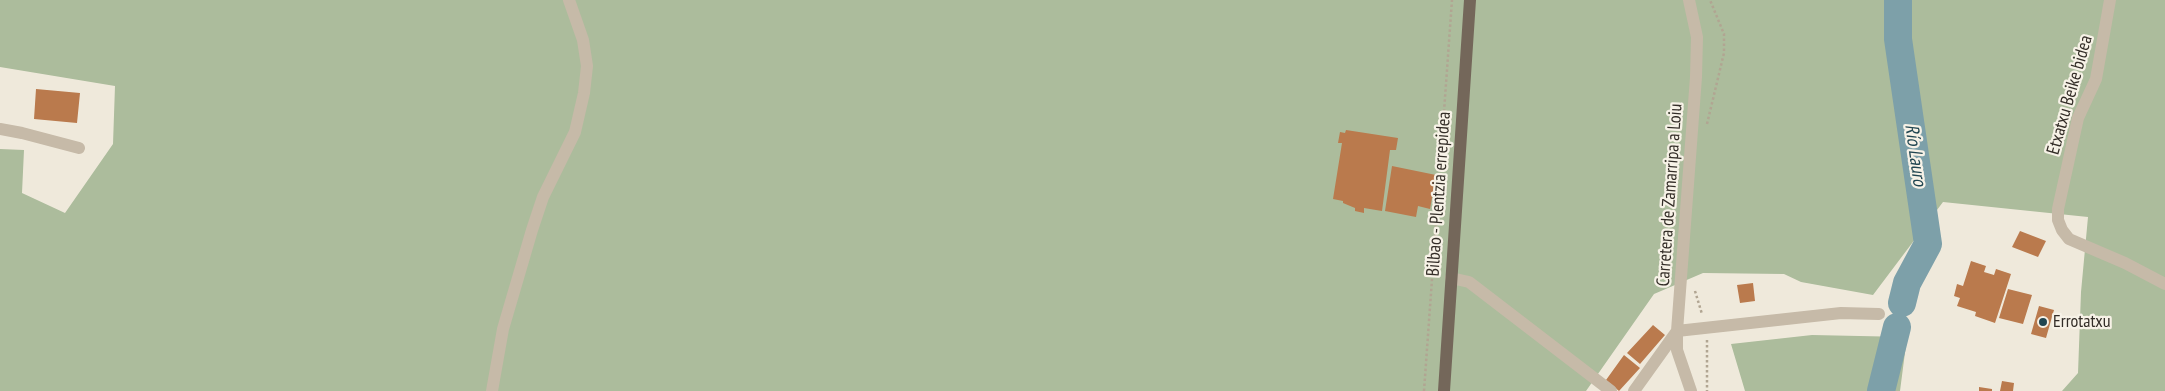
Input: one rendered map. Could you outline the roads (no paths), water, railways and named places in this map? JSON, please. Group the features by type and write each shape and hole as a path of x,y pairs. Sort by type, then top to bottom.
{"main road":[{"name":"Bilbao - Plentzia errepidea","path":"1444,391 1470,0"}],"street":[{"path":"492,391 503,329 532,230 543,197 575,132 584,94 587,66 583,40 569,0"},
{"name":"Carretera de Zamarripa a Loiu","path":"1689,0 1697,37 1696,76 1677,350 1691,391"},
{"name":"Etxatxu Beike bidea","path":"2110,0 2096,79 2078,118 2058,209 2058,220 2062,230 2069,238 2126,263 2165,284"},
{"path":"0,130 22,133 79,148"},
{"path":"1451,278 1469,282 1612,391"},
{"path":"1634,391 1677,331 1841,313 1879,314"}],"waterway":[{"name":"Río Lauro","path":"1898,0 1898,39 1928,244 1907,283 1902,303"},
{"name":"Río Lauro","path":"1881,391 1897,327"}],"place":[{"name":"Errotatxu","path":"2043,322"}]}
